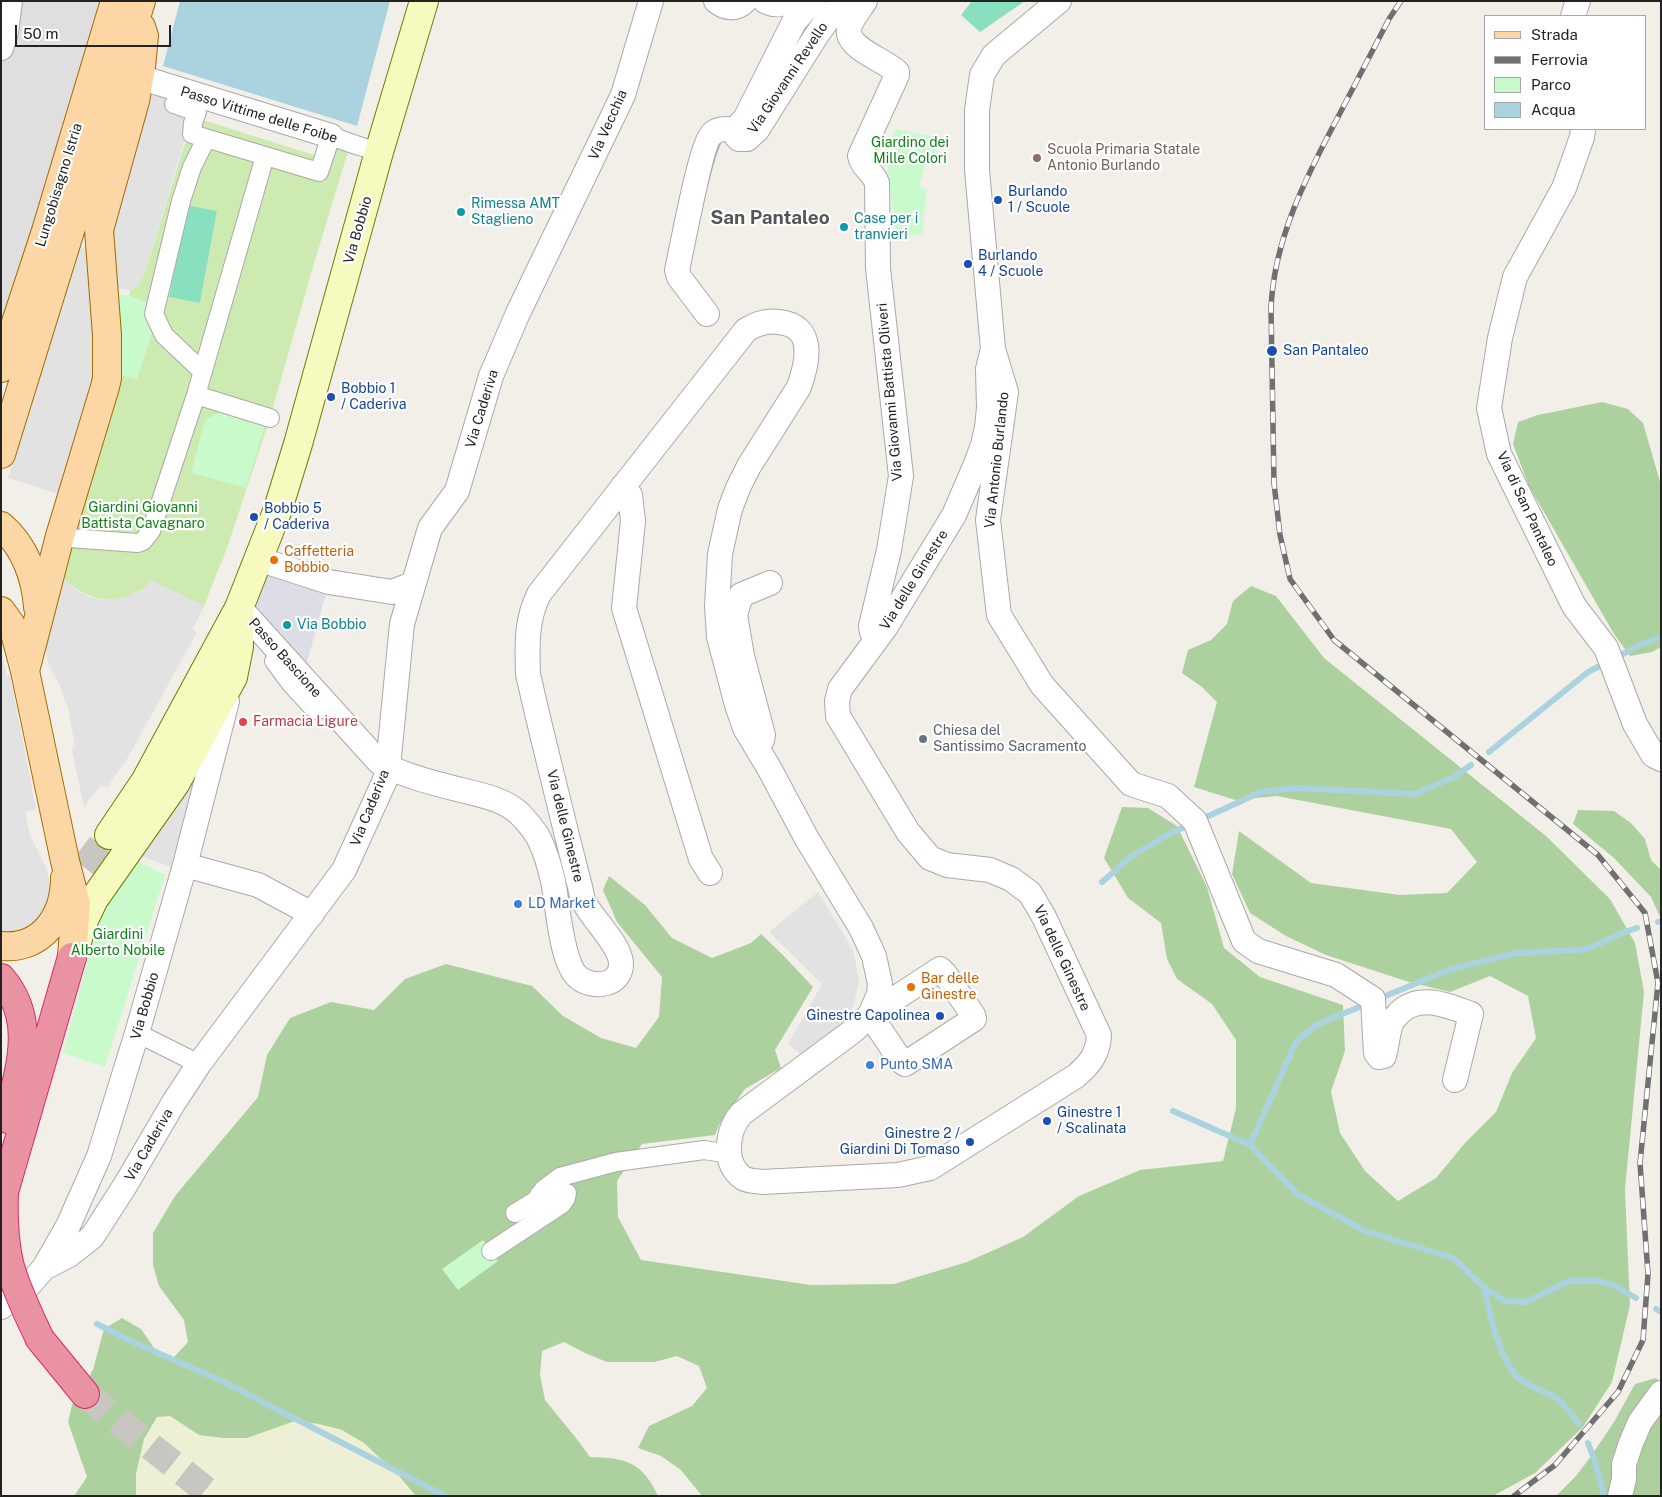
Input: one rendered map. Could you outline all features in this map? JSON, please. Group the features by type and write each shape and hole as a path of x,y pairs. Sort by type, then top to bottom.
{"highway":[{"path":"72,957 2,1180 4,1227 9,1263 26,1309 40,1339 85,1394"},
{"path":"1,978 9,987 17,1002 23,1021 23,1047 1,1154"},
{"path":"1,1098 1,1112"}],"main road":[{"name":"Lungobisagno Istria","path":"1,368 46,231 115,1"},
{"name":"Via Bobbio","path":"109,835 146,780 239,608 278,509 424,1"},
{"name":"Lungobisagno Istria","path":"1,454 137,11"},
{"path":"25,671 60,536 107,378 107,335 99,230 131,117 139,77 144,36 137,11"},
{"path":"1,526 9,533 27,562 34,579 38,616"},
{"path":"72,957 82,924 94,899 175,784 233,677 239,647 239,608"},
{"path":"1,611 15,633 25,671 65,862 76,904 72,957"},
{"path":"1,946 11,947 34,941 51,926 62,902 65,883 65,862"}],"street":[{"path":"1,48 6,32 10,1"},
{"name":"Via Vecchia","path":"552,243 623,95 651,1"},
{"path":"716,1 725,7 731,8 737,8 745,1"},
{"path":"765,1 778,5 787,1"},
{"name":"Via Giovanni Revello","path":"813,1 794,22 744,119 735,129 736,136 739,138 745,139 750,137 757,130 816,36 841,1"},
{"name":"Via Giovanni Revello","path":"865,1 850,24 849,38 856,46 892,66 898,75 860,154 862,163 871,172"},
{"name":"Via Antonio Burlando","path":"1059,1 994,55 982,75 977,110 977,170 993,349 1006,392 988,520 998,615 1042,685 1131,784 1168,796 1195,821 1244,941 1258,951 1336,975 1374,999 1376,1054 1379,1057 1384,1056 1392,1021 1405,1008 1411,1005 1431,1002 1440,1003 1471,1014 1455,1080"},
{"path":"1573,15 1578,1"},
{"name":"Passo Vittime delle Foibe","path":"139,77 380,152"},
{"path":"174,104 196,112 192,134 319,172 331,136"},
{"path":"707,314 679,277 678,270 707,140 720,129 735,129"},
{"name":"Via di San Pantaleo","path":"1583,130 1564,188 1515,277 1506,307 1489,408 1499,454 1574,606 1606,648 1635,724 1653,755 1661,759"},
{"path":"203,372 164,335 154,314 181,201 192,167 206,139"},
{"path":"69,538 138,543 143,542 151,531 203,372 265,156"},
{"name":"Via Giovanni Battista Oliveri","path":"871,172 877,185 878,268 901,476 888,559 871,626 876,639"},
{"name":"Via Caderiva","path":"44,1268 69,1255 92,1237 199,1064 344,870 385,780 388,767 402,624 430,528 457,491 491,376 552,243"},
{"name":"Via delle Ginestre","path":"388,767 425,780 484,795 501,802 518,813 540,840 552,880 561,937 571,969 583,981 592,984 602,985 611,982 617,976 621,968 621,960 617,950 584,902 528,674 527,642 531,612 538,594 746,330 758,324 774,321 794,326 805,339 807,350 803,374 799,387 738,488 724,531 720,554 717,606 719,636 745,728 807,839 861,928 876,963 880,984 879,994 870,1015 805,1068 741,1114 735,1121 729,1142 729,1154 732,1163 743,1178 756,1181 898,1175 930,1168 1076,1076 1096,1054 1098,1035 1044,917 1030,893 1012,879 990,870 947,865 930,858 908,832 838,716 836,701 840,689 885,628 954,515 983,445 990,408 988,369 993,349"},
{"path":"196,395 270,418"},
{"path":"623,486 630,495 633,521 624,608 701,859 710,873"},
{"path":"258,559 328,582 392,592 413,584"},
{"path":"759,751 763,735 742,656 735,615 741,594 770,583"},
{"name":"Passo Bascione","path":"239,608 378,762 388,767"},
{"name":"Passo Bascione","path":"274,661 291,684 315,710 330,708"},
{"name":"Via Bobbio","path":"2,1304 23,1292 44,1268 68,1226 99,1156 137,1033 185,865 233,677"},
{"path":"185,865 258,885 312,914"},
{"path":"137,1033 199,1064"},
{"path":"515,1213 535,1201 539,1195 560,1177 616,1162 704,1150 729,1154"},
{"path":"492,1252 562,1204 567,1193 560,1192 548,1198 539,1195"},
{"path":"1620,1496 1624,1479 1624,1464 1630,1443 1640,1422 1661,1392"}],"shaded area":[{"path":"1,1 104,1 1,345"},
{"path":"150,84 192,116 146,269 139,285 130,290 118,289 109,280 107,226"},
{"path":"79,245 86,249 92,321 92,381 59,494 8,478"},
{"name":"Via Bobbio","path":"269,564 329,582 303,677 248,617"},
{"path":"58,574 75,589 90,597 99,599 109,600 127,597 143,589 151,580 204,606 193,629 197,632 129,756 107,788 101,785 84,807 72,750 75,746 68,708 57,679 49,667 45,646"},
{"path":"1,651 7,676 10,675 36,809 25,812 30,835 47,869 50,885 45,910 26,928 7,934 1,933"},
{"path":"203,762 171,867 138,855"},
{"path":"818,892 853,950 859,980 854,1004 843,1026 805,1058 788,1044 822,984 769,932"}],"green space":[{"path":"972,1 1025,1 980,32 961,15"},
{"name":"Giardini Giovanni Battista Cavagnaro","path":"203,120 314,155 322,134 350,145 270,418 227,548 204,606 188,599 145,589 127,597 108,600 81,592 58,574 116,374 137,379 148,318 146,302 129,296 130,290 139,285 146,269 185,143 190,143","holes":["187,205 217,211 200,303 169,297"]},
{"name":"Giardino dei Mille Colori","path":"895,129 942,138 932,165 926,163 919,186 927,189 922,234 896,237 887,164"},
{"path":"187,205 217,211 200,303 169,297"},
{"path":"110,290 146,302 148,318 154,327 137,379 116,374"},
{"path":"1602,402 1628,409 1643,423 1661,485 1661,647 1652,652 1630,656 1614,634 1529,486 1513,444 1518,422 1538,415"},
{"path":"228,408 266,422 246,488 191,473 205,420"},
{"path":"1251,586 1276,596 1324,658 1546,836 1610,899 1635,943 1644,992 1625,1189 1630,1305 1612,1382 1583,1427 1535,1473 1493,1496 702,1496 681,1470 661,1456 638,1448 649,1426 692,1406 707,1388 699,1366 677,1356 654,1362 607,1362 564,1342 542,1351 540,1375 545,1400 590,1457 613,1459 631,1464 646,1475 658,1496 416,1496 399,1476 364,1443 342,1430 319,1424 295,1421 247,1438 223,1438 199,1435 170,1416 157,1417 144,1439 136,1474 136,1496 74,1496 87,1477 68,1422 72,1405 93,1370 104,1329 122,1318 141,1329 154,1348 173,1358 188,1342 184,1320 159,1286 153,1265 153,1233 175,1196 258,1097 267,1055 290,1018 331,1002 374,1010 405,979 446,964 532,986 563,1016 601,1038 636,1048 659,1017 662,977 617,922 603,890 609,876 645,905 672,938 712,958 751,943 761,934 813,987 775,1050 781,1068 745,1089 719,1125 715,1135 642,1144 617,1181 618,1217 641,1260 811,1285 894,1284 967,1262 1023,1237 1079,1196 1140,1170 1223,1161 1236,1108 1236,1040 1212,1004 1177,979 1167,959 1161,923 1128,898 1104,858 1122,807 1148,808 1177,826 1207,887 1224,948 1260,977 1343,1005 1345,1051 1331,1091 1340,1133 1365,1171 1398,1201 1436,1178 1465,1143 1496,1112 1512,1073 1536,1038 1528,996 1490,976 1450,992 1409,982 1326,955 1286,936 1250,913 1232,874 1239,831 1311,883 1400,895 1447,893 1477,862 1451,829 1277,796 1235,800 1194,787 1217,702 1202,687 1182,673 1188,650 1211,640 1227,624 1233,601"},
{"path":"1578,810 1614,811 1631,823 1645,839 1651,860 1661,870 1661,919 1651,897 1614,858 1573,824"},
{"name":"Giardini Alberto Nobile","path":"133,859 165,875 105,1067 63,1053 95,933 108,899"},
{"path":"483,1240 498,1261 458,1290 442,1269"},
{"path":"1656,1378 1661,1383 1661,1496 1556,1496 1576,1476 1589,1459 1614,1422 1635,1384"},
{"path":"170,1416 199,1435 223,1438 247,1438 295,1421 319,1424 342,1430 364,1443 399,1476 416,1496 136,1496 136,1474 144,1439 157,1417"}],"water":[{"path":"180,1 390,1 357,126 163,66"}],"waterway":[{"path":"1489,752 1588,672 1644,643 1661,637"},
{"path":"1102,882 1132,856 1169,834 1261,792 1296,788 1415,794 1454,777 1471,765"},
{"path":"1378,999 1451,969 1516,953 1590,948 1637,928"},
{"path":"1250,1145 1296,1042 1316,1025 1369,1003"},
{"path":"1173,1111 1250,1145 1297,1194 1365,1231 1453,1258 1486,1289 1505,1301 1526,1302 1569,1281 1599,1281 1615,1286 1636,1298"},
{"path":"1484,1287 1496,1337 1507,1362 1525,1383 1559,1400 1579,1424"},
{"path":"1656,1309 1661,1312"},
{"path":"97,1324 135,1343 222,1381 445,1496"},
{"path":"1588,1443 1604,1496"}],"tunnel":[{"path":"59,901 109,835"},
{"path":"85,1394 213,1496"}],"railway":[{"path":"1401,1 1389,19 1304,186 1285,233 1273,282 1271,308 1274,483 1280,535 1290,579 1334,640 1598,855 1645,913 1658,983 1640,1163 1648,1274 1643,1340 1618,1392 1555,1465 1514,1496"}],"place":[{"name":"Scuola Primaria Statale Antonio Burlando","path":"1037,158"},
{"name":"Burlando 1 / Scuole","path":"998,200"},
{"name":"Rimessa AMT Staglieno","path":"461,212"},
{"name":"Case per i tranvieri","path":"844,227"},
{"name":"Burlando 4 / Scuole","path":"968,264"},
{"name":"San Pantaleo","path":"1272,351"},
{"name":"Bobbio 1 / Caderiva","path":"331,397"},
{"name":"Bobbio 5 / Caderiva","path":"254,517"},
{"name":"Caffetteria Bobbio","path":"274,560"},
{"name":"Via Bobbio","path":"287,625"},
{"name":"Farmacia Ligure","path":"243,722"},
{"name":"Chiesa del Santissimo Sacramento","path":"923,739"},
{"name":"LD Market","path":"518,904"},
{"name":"Bar delle Ginestre","path":"911,987"},
{"name":"Ginestre Capolinea","path":"940,1016"},
{"name":"Punto SMA","path":"870,1065"},
{"name":"Ginestre 1 / Scalinata","path":"1047,1121"},
{"name":"Ginestre 2 / Giardini Di Tomaso","path":"970,1142"}],"district":[{"name":"San Pantaleo","path":"770,218"}]}
